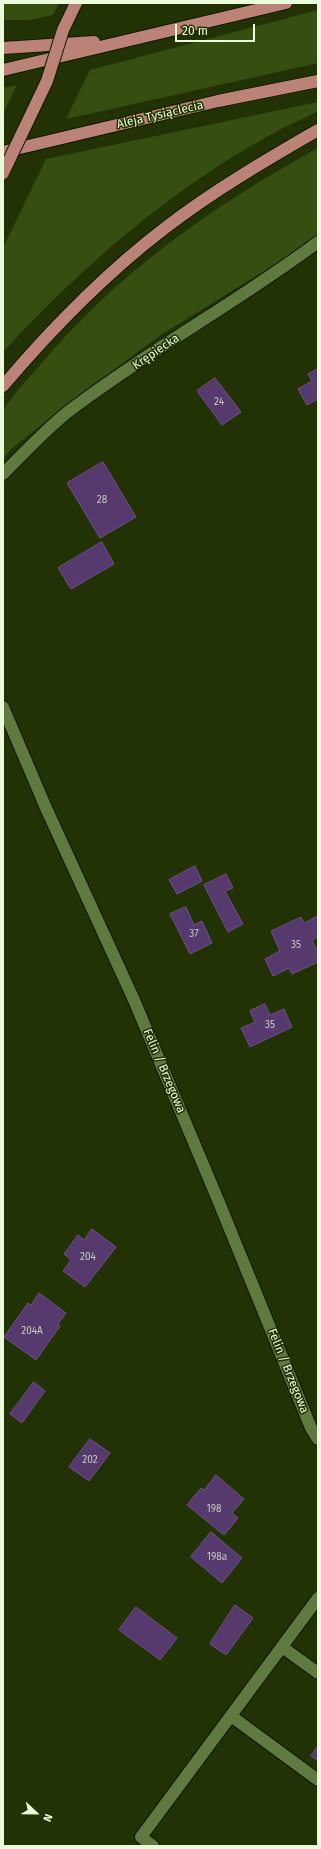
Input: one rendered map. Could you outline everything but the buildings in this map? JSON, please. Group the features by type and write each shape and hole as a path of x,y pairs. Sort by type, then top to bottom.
{"main road":[{"path":"3,173 47,81 63,30 76,3"},
{"path":"3,70 286,3"},
{"path":"3,48 127,40"},
{"name":"Aleja Tysiąclecia","path":"3,152 218,101 318,81"},
{"path":"3,386 71,310 115,269 165,227 216,191 318,130"}],"street":[{"name":"Krępiecka","path":"3,474 68,412 114,379 265,281 318,242"},
{"name":"Felin / Brzegowa","path":"3,707 46,808 134,1000 311,1428 318,1439"},
{"path":"152,1846 141,1837 318,1598"},
{"path":"282,1647 318,1673"},
{"path":"231,1716 318,1780"}],"green space":[{"path":"3,3 59,3 53,15 30,20 3,20"},
{"path":"318,10 318,63 66,119 90,70"},
{"path":"17,85 3,114 3,88"},
{"path":"318,102 318,111 278,131 234,156 162,205 96,260 3,352 3,248 46,159"},
{"path":"318,148 318,234 277,263 159,336 41,425 11,449 3,460 2,425 4,409 16,392 70,331 102,300 169,243 242,193"}]}
